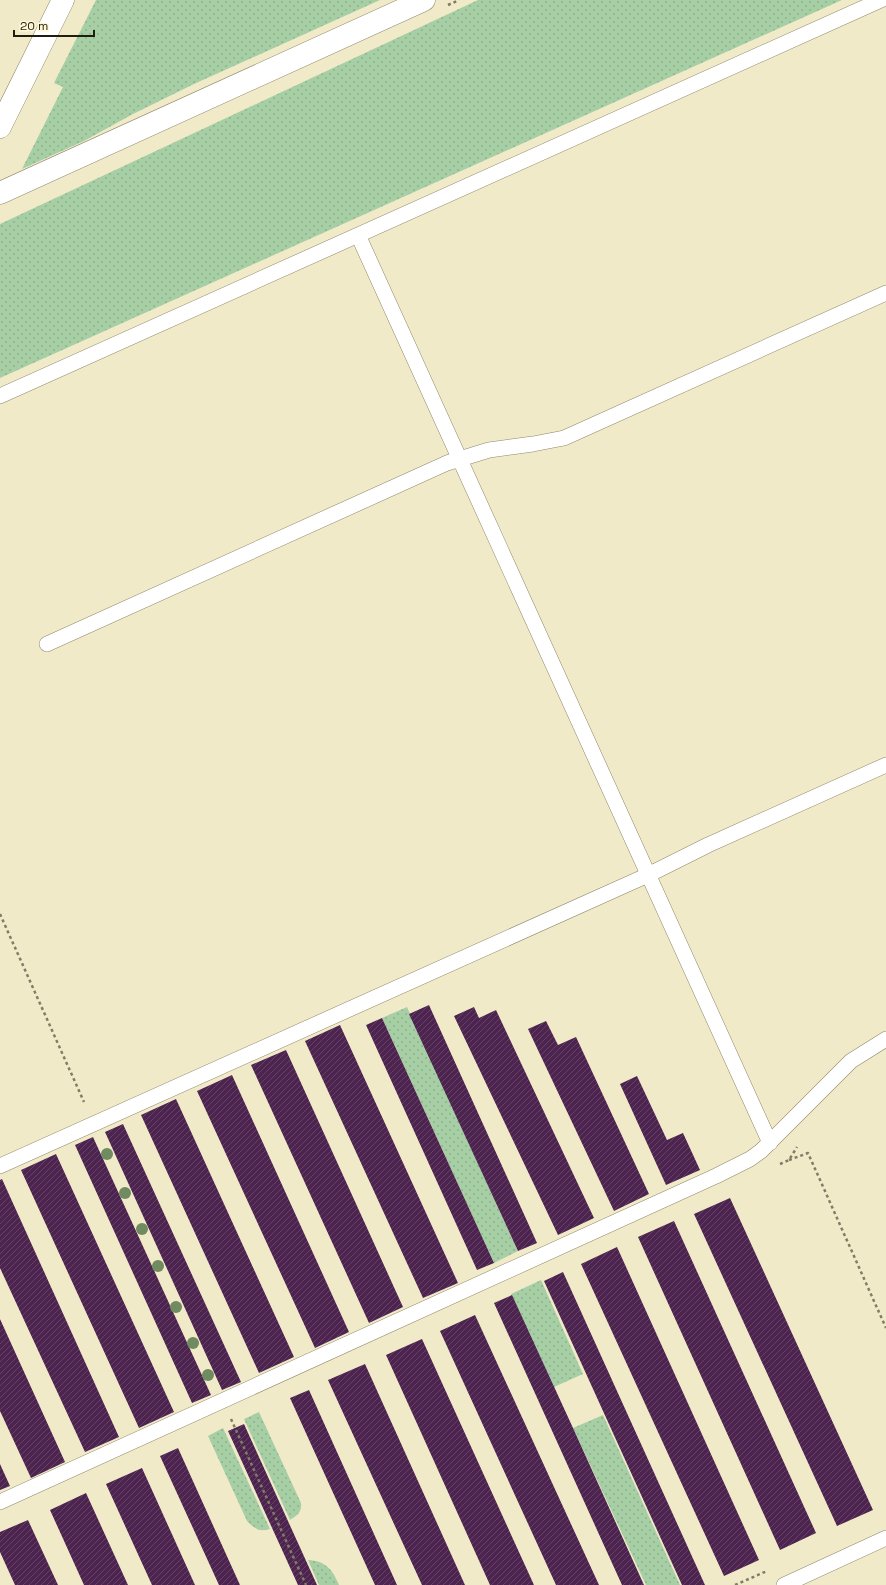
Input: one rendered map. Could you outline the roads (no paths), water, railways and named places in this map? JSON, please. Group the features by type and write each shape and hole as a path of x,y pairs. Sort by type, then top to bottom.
{"main road":[{"path":"0,127 63,0"},
{"path":"0,193 424,0"}],"lane":[{"path":"0,396 881,0"},
{"path":"358,235 770,1143"},
{"path":"47,644 460,458 489,450 564,438 886,293"},
{"path":"0,1166 886,765"},
{"path":"0,1502 716,1176 750,1159 770,1143 846,1065 886,1039"},
{"path":"784,1585 886,1538"}]}
